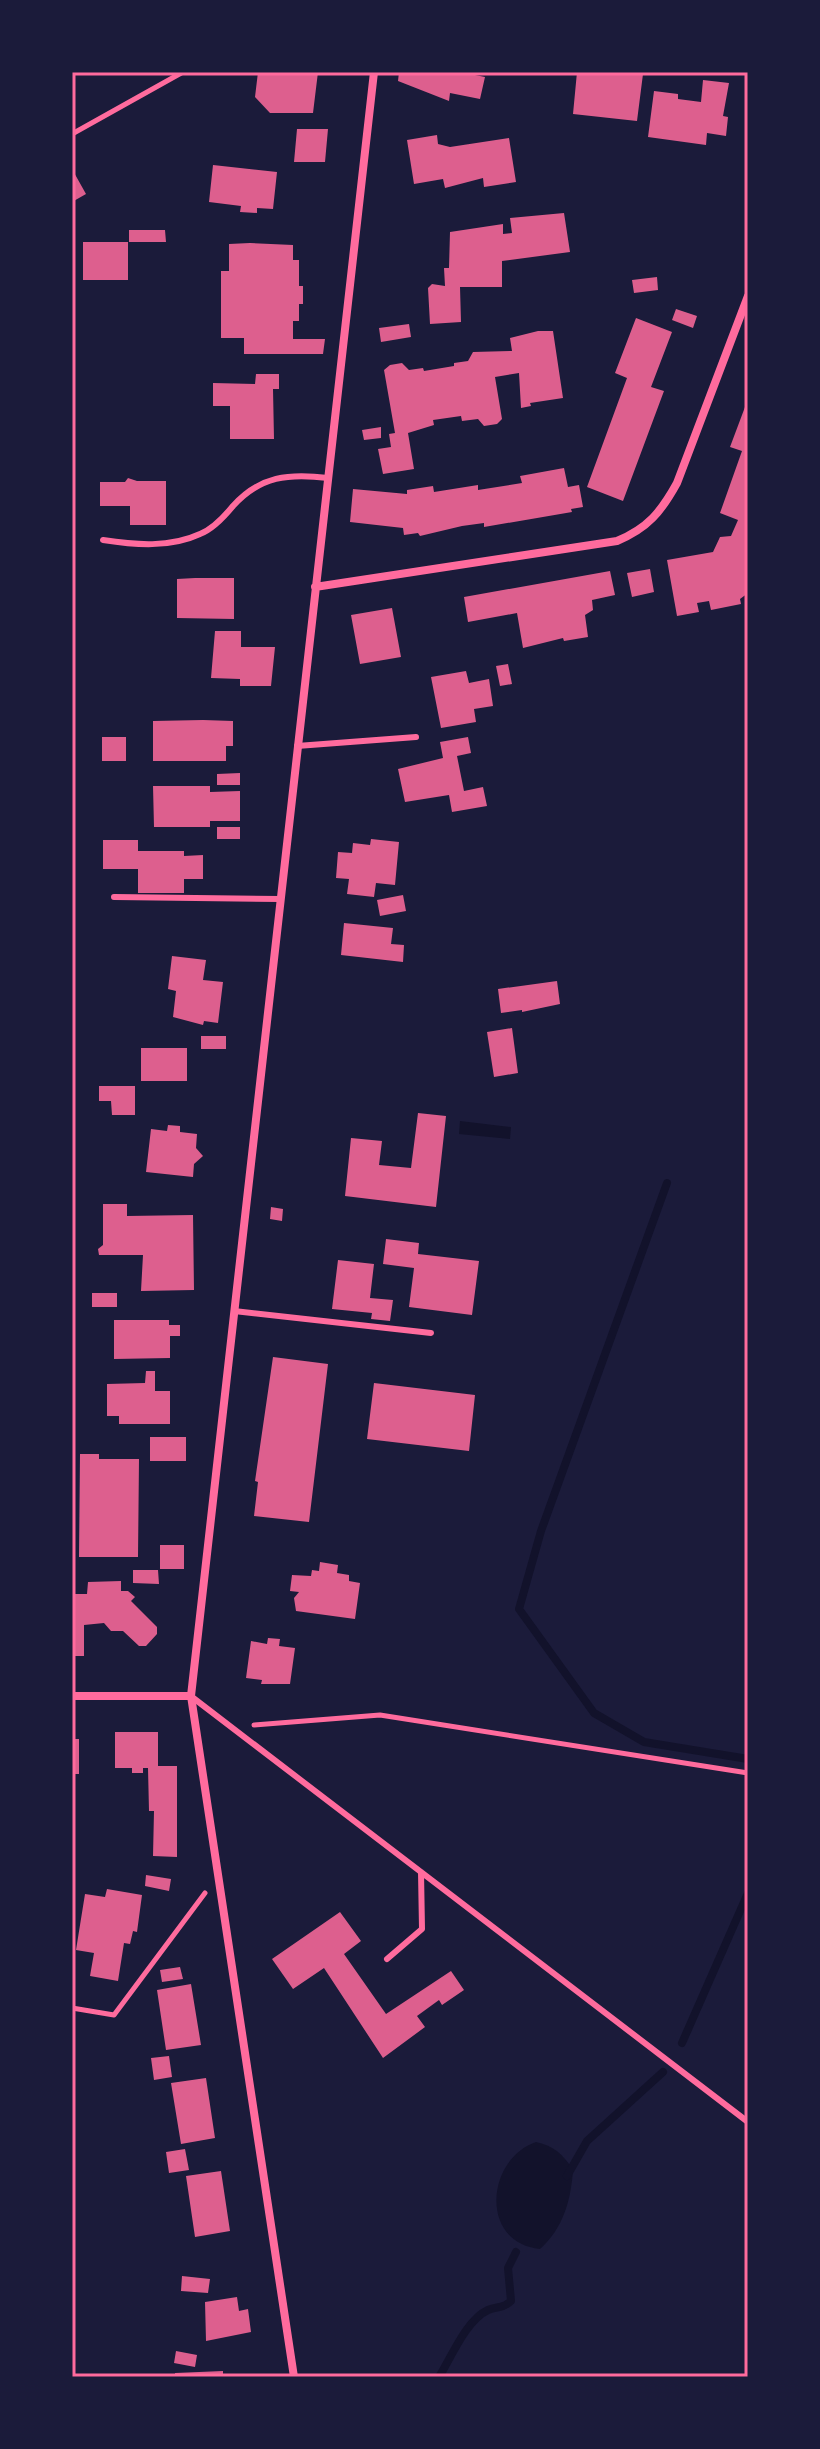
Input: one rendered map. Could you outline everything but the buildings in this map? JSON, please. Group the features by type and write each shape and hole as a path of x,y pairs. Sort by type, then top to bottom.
{"street":[{"path":"294,2377 216,1879 191,1696 374,72"},
{"path":"315,587 617,541 639,532 661,513 677,483 748,296"},
{"path":"72,1696 191,1696"}],"lane":[{"path":"103,540 169,544 202,534 246,491 262,482 282,476 328,478"},
{"path":"297,746 416,737"},
{"path":"114,897 280,899"},
{"path":"234,1311 431,1333"},
{"path":"191,1696 748,2122"},
{"path":"387,1959 422,1929 421,1872"}],"path":[{"path":"72,134 183,72"},
{"path":"229,1727 380,1715 748,1773"},
{"path":"72,2008 114,2015 216,1879"}],"shaded area":[{"path":"460,1121 511,1127 510,1139 459,1134"},
{"path":"536,2142 558,2152 573,2170 560,2223 540,2249 520,2243 507,2232 499,2217 496,2200 499,2182 507,2165 519,2151"}],"waterway":[{"path":"667,1183 541,1531 519,1609 594,1713 644,1742 748,1759"},
{"path":"682,2043 748,1893"},
{"path":"567,2176 587,2141 663,2072"},
{"path":"439,2377 473,2322 488,2310 511,2301 508,2268 516,2252"}]}
